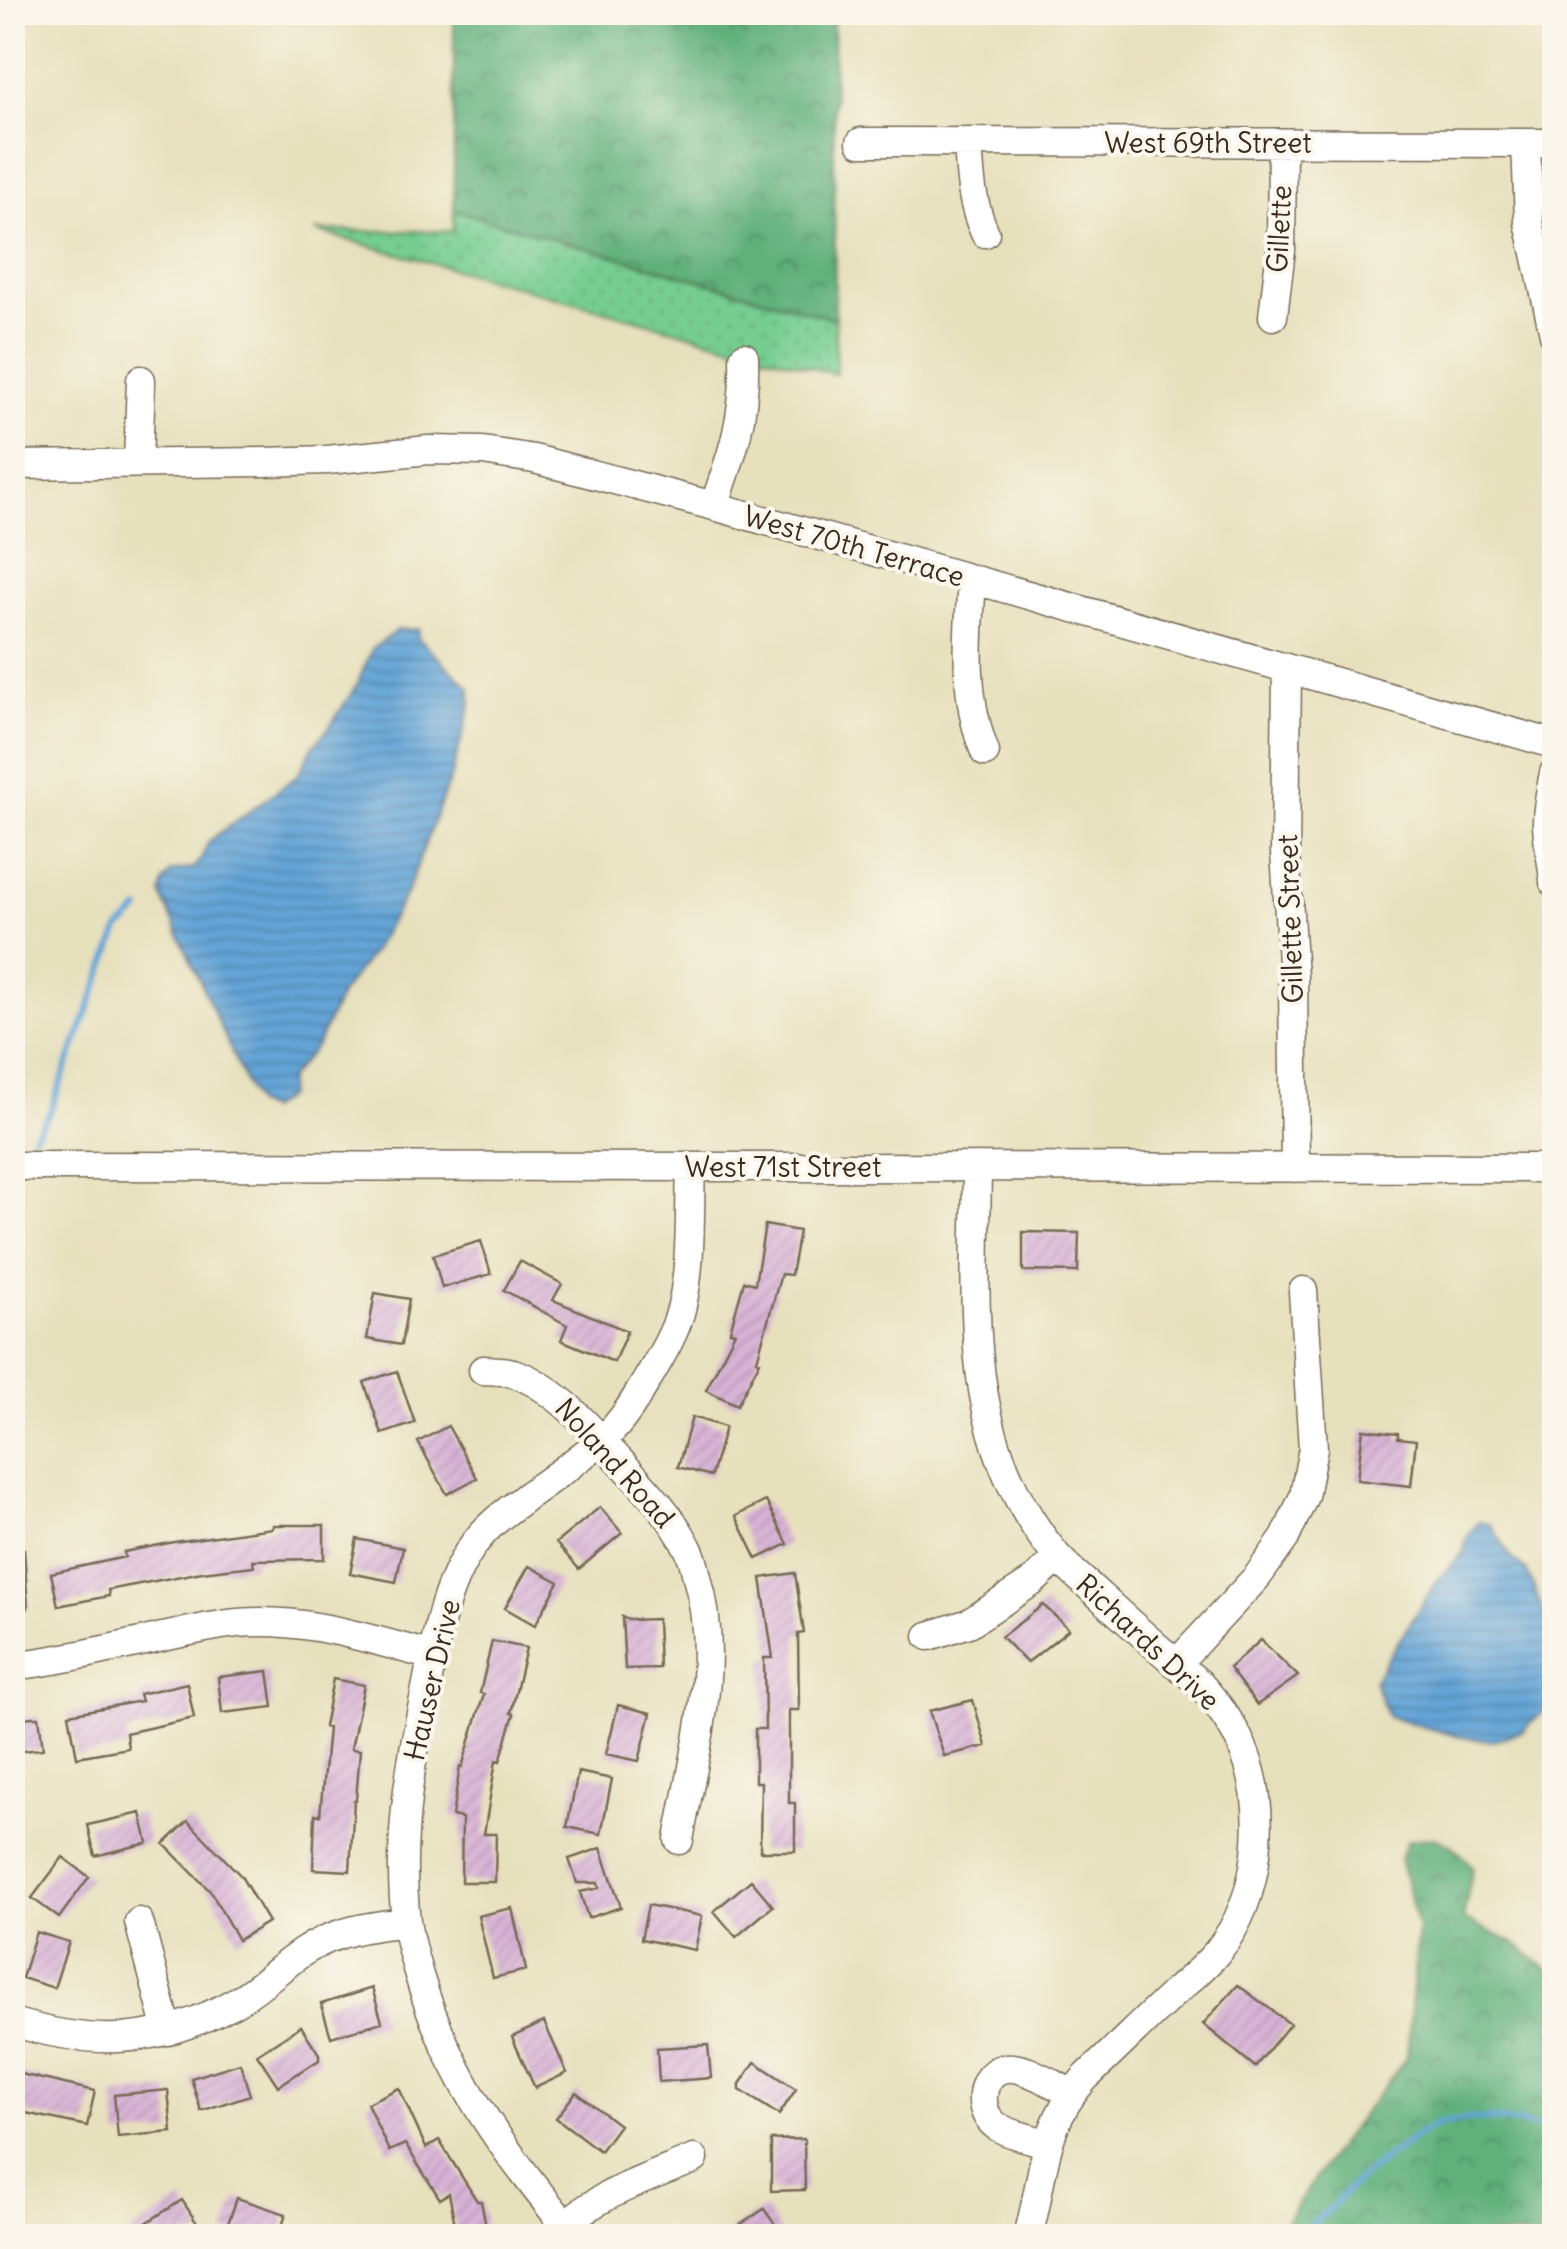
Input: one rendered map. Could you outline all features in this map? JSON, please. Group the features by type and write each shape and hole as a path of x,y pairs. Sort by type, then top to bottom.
{"street":[{"name":"West 69th Street","path":"860,142 1554,143"},
{"path":"968,142 971,192 986,233"},
{"name":"Gillette","path":"1273,316 1281,250 1282,143"},
{"path":"1526,143 1530,222 1554,334"},
{"path":"714,506 742,416 744,358"},
{"path":"138,462 141,380"},
{"name":"West 70th Terrace","path":"12,465 327,460 429,450 483,451 534,459 714,506 1554,744"},
{"path":"972,580 968,670 975,726 985,752"},
{"name":"Gillette Street","path":"1287,669 1285,852 1293,977 1295,1168"},
{"path":"1554,773 1546,828 1554,882"},
{"name":"West 71st Street","path":"12,1166 1554,1168"},
{"name":"Hauser Drive","path":"561,2231 470,2096 430,2014 406,1922 407,1796 433,1656 457,1573 484,1531 602,1441 626,1414 676,1324 684,1292 692,1167"},
{"name":"Richards Drive","path":"978,1167 976,1346 990,1429 1014,1492 1058,1558 1215,1700 1244,1748 1257,1820 1250,1888 1234,1928 1216,1953 1071,2094 1057,2116 1028,2236"},
{"path":"1176,1664 1257,1577 1285,1538 1304,1496 1313,1448 1303,1292"},
{"name":"Noland Road","path":"483,1370 512,1372 548,1390 602,1441 659,1505 690,1550 705,1604 707,1660 678,1840"},
{"path":"929,1636 968,1623 1032,1582 1058,1558"},
{"path":"12,1666 68,1658 203,1628 269,1622 321,1628 433,1656"},
{"path":"140,1922 168,2031"},
{"path":"12,2022 95,2038 146,2037 188,2026 236,2002 317,1943 366,1926 406,1922"},
{"path":"1048,2144 994,2124 984,2110 983,2090 995,2074 1005,2068 1016,2068 1071,2094"},
{"path":"561,2231 587,2208 694,2159"}],"green space":[{"path":"454,13 833,13 835,319 454,210"},
{"path":"454,210 835,319 836,374 315,231 453,231"},
{"path":"1435,1837 1454,1847 1473,1867 1463,1919 1514,1943 1554,1974 1554,2236 1276,2236 1334,2151 1407,2057 1418,1928 1400,1858 1407,1841"}],"water":[{"path":"419,629 417,637 470,688 471,704 452,773 407,892 373,951 341,993 317,1045 288,1079 287,1096 268,1110 255,1104 161,894 164,882 171,872 193,868 209,841 297,776 357,685 372,649 397,630"},
{"path":"1479,1521 1491,1525 1512,1559 1526,1569 1554,1636 1551,1704 1522,1731 1493,1741 1461,1737 1388,1717 1374,1680 1438,1579 1463,1553 1468,1536"}],"building":[{"path":"765,1225 799,1231 791,1275 781,1274 757,1360 760,1361 737,1405 706,1390 735,1332 730,1331 744,1281 755,1284"},
{"path":"1023,1232 1079,1233 1078,1272 1023,1271"},
{"path":"481,1241 491,1274 442,1288 433,1255"},
{"path":"520,1261 562,1284 553,1300 627,1331 614,1362 561,1340 567,1325 504,1290"},
{"path":"375,1293 409,1299 401,1345 367,1339"},
{"path":"397,1371 415,1423 382,1434 364,1382"},
{"path":"692,1417 725,1427 711,1476 678,1467"},
{"path":"448,1426 477,1478 447,1494 418,1442"},
{"path":"1363,1429 1398,1433 1398,1438 1416,1440 1411,1486 1357,1480"},
{"path":"766,1501 788,1544 757,1559 736,1516"},
{"path":"600,1507 622,1533 579,1569 556,1543"},
{"path":"273,1525 324,1525 324,1559 253,1560 254,1566 108,1590 109,1596 58,1606 51,1573 125,1557 124,1552"},
{"path":"357,1539 403,1548 396,1582 350,1573"},
{"path":"24,1549 28,1608 12,1610 12,1550"},
{"path":"529,1566 559,1582 535,1625 505,1608"},
{"path":"795,1573 804,1633 798,1634 799,1710 789,1710 789,1803 795,1803 795,1851 760,1851 761,1782 755,1782 755,1729 765,1729 764,1658 773,1658 761,1578"},
{"path":"1043,1605 1069,1629 1027,1663 1001,1637"},
{"path":"622,1617 657,1619 659,1668 625,1669"},
{"path":"1261,1640 1298,1676 1257,1705 1229,1668"},
{"path":"492,1641 526,1648 511,1713 514,1714 500,1761 496,1760 484,1834 496,1834 495,1882 461,1882 462,1818 452,1816 460,1767 484,1694 480,1693"},
{"path":"268,1671 273,1707 222,1713 218,1677"},
{"path":"333,1679 364,1685 351,1749 360,1750 350,1871 313,1869 315,1814 320,1815 328,1728 324,1727"},
{"path":"187,1683 194,1718 126,1733 128,1748 77,1757 69,1714 141,1701 139,1694"},
{"path":"973,1700 986,1746 944,1756 929,1711"},
{"path":"618,1705 651,1713 639,1761 606,1754"},
{"path":"39,1717 43,1749 12,1752 12,1719"},
{"path":"578,1772 612,1779 601,1834 567,1827"},
{"path":"141,1813 148,1843 95,1856 88,1825"},
{"path":"188,1821 241,1876 268,1922 238,1940 211,1892 164,1844"},
{"path":"601,1848 621,1907 588,1918 580,1892 599,1888 598,1883 577,1883 569,1859"},
{"path":"63,1857 89,1877 59,1918 32,1898"},
{"path":"751,1880 773,1906 736,1937 714,1911"},
{"path":"648,1905 702,1916 695,1950 641,1939"},
{"path":"512,1908 526,1970 493,1978 478,1916"},
{"path":"36,1932 69,1942 54,1988 22,1978"},
{"path":"1238,1985 1290,2024 1255,2067 1203,2024"},
{"path":"372,1988 382,2022 331,2037 321,2004"},
{"path":"544,2022 567,2073 535,2088 512,2037"},
{"path":"301,2026 319,2060 278,2086 257,2054"},
{"path":"708,2045 711,2078 659,2082 657,2048"},
{"path":"755,2062 796,2089 779,2115 740,2090"},
{"path":"240,2063 250,2095 201,2111 191,2078"},
{"path":"12,2072 95,2091 87,2126 12,2110"},
{"path":"399,2088 426,2148 439,2140 477,2201 481,2201 488,2236 457,2236 449,2193 440,2199 405,2144 389,2151 367,2103"},
{"path":"168,2090 172,2132 118,2137 114,2095"},
{"path":"576,2092 619,2125 600,2151 556,2118"},
{"path":"804,2139 805,2190 771,2191 771,2140"},
{"path":"237,2198 286,2214 279,2236 225,2232"},
{"path":"182,2200 202,2231 194,2236 126,2236"},
{"path":"764,2209 783,2236 723,2236"}],"waterway":[{"path":"34,1135 49,1114 119,930 140,910"},
{"path":"12,1263 17,1204"},
{"path":"1298,2236 1371,2170 1438,2124 1466,2119 1496,2120 1554,2131"}]}
